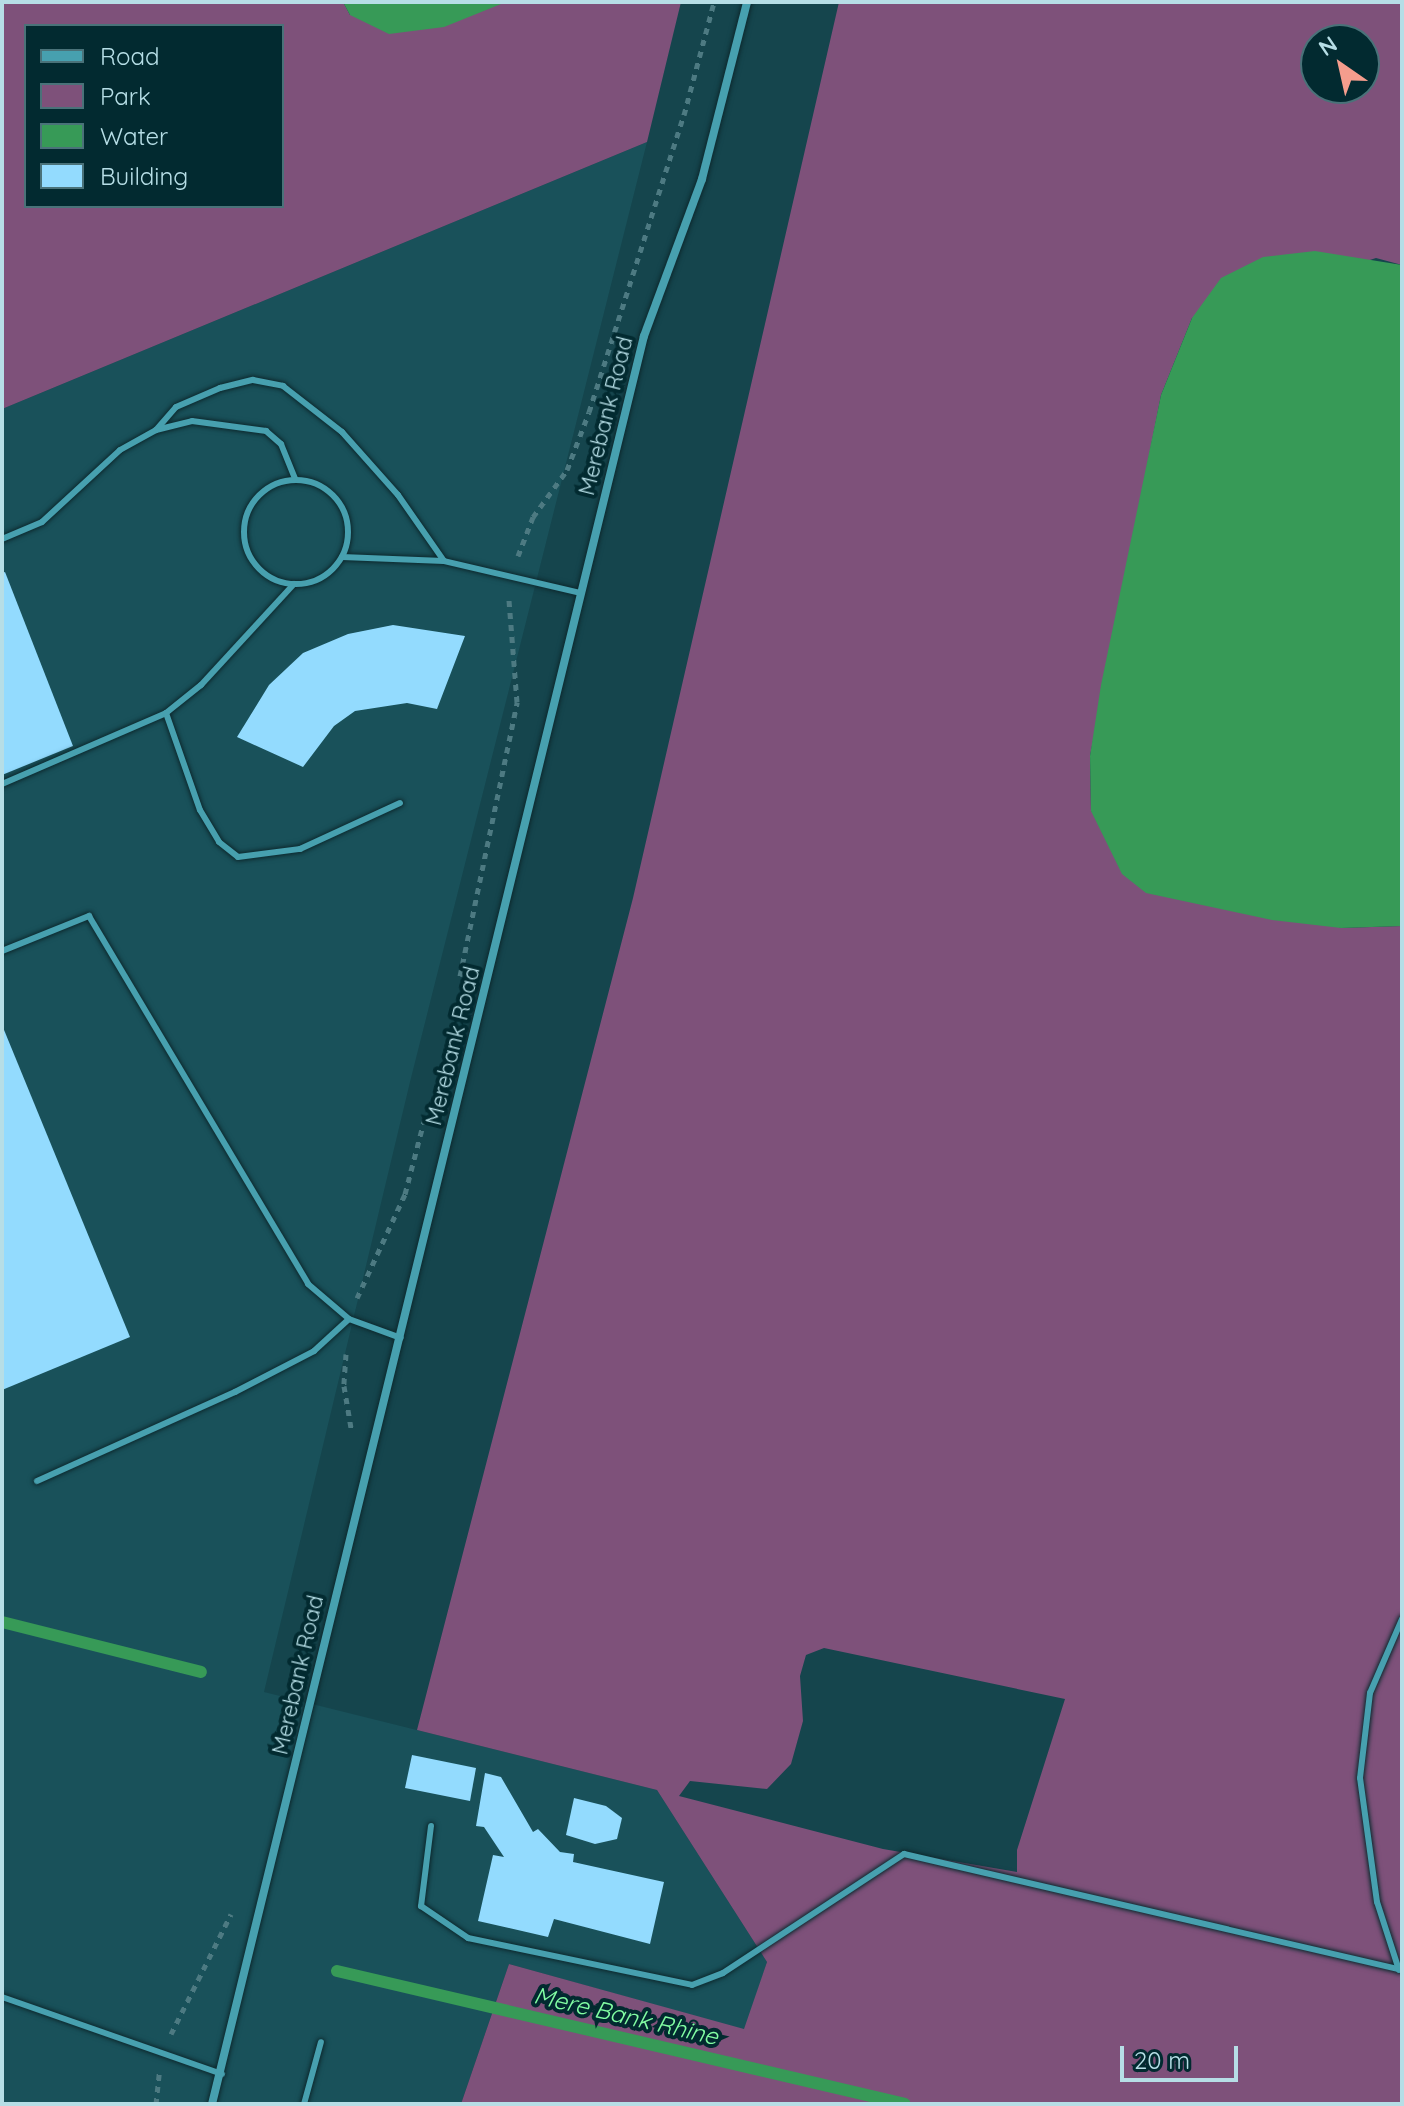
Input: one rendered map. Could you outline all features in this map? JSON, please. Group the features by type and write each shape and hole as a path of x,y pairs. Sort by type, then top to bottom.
{"street":[{"name":"Merebank Road","path":"212,2104 222,2074 644,336 702,179 747,2"}],"lane":[{"path":"156,430 176,407 220,388 253,380 283,386 342,432 398,495 444,561"},
{"path":"2,539 42,522 120,450 156,430 192,421 266,431 281,444 295,479"},
{"path":"295,479 313,482 340,505 348,530 342,557 319,579 294,584 271,579 258,569 243,540 250,505 278,482 295,479"},
{"path":"342,557 444,561 580,593"},
{"path":"2,784 166,713 201,685 294,584"},
{"path":"166,713 200,810 219,842 238,857 300,849 400,803"},
{"path":"2,951 89,916 308,1284 349,1319 401,1338"},
{"path":"37,1481 249,1385 314,1351 349,1319"},
{"path":"1401,1970 1377,1902 1360,1778 1370,1693 1402,1619"},
{"path":"431,1826 421,1906 468,1938 692,1985 723,1973 904,1854 1401,1970"},
{"path":"2,1997 222,2074"},
{"path":"304,2104 321,2042"}],"path":[{"path":"456,991 517,702 508,627 510,576 533,517 567,470 589,412 684,115 714,2"},
{"path":"352,1434 344,1386 349,1319 405,1194 427,1108"},
{"path":"156,2104 161,2052 234,1909"}],"shaded area":[{"path":"647,142 410,1082 264,1692 657,1790 767,1962 745,2030 509,1964 461,2104 2,2104 2,409"}],"green space":[{"path":"2,2 343,2 350,15 506,2 681,2 647,142 2,409"},
{"path":"839,2 1402,2 1402,265 1376,258 1192,318 1161,395 1090,756 1091,811 1341,928 1402,926 1402,2104 461,2104 509,1964 744,2029 767,1962 657,1790 417,1730 633,898","holes":["824,1648 1065,1699 1017,1850 1017,1872 883,1849 679,1796 690,1781 767,1789 791,1764 803,1721 800,1676 806,1655"]}],"water":[{"path":"343,2 506,2 444,27 389,34 350,15"},
{"path":"1315,251 1402,265 1402,926 1341,928 1272,920 1146,893 1122,874 1091,811 1090,756 1101,685 1161,395 1192,318 1221,278 1263,257"}],"building":[{"path":"5,572 73,746 2,775 2,573"},
{"path":"393,625 465,636 437,709 407,703 355,711 334,726 303,767 237,737 269,685 303,653 348,634"},
{"path":"2,1025 130,1337 2,1390"},
{"path":"412,1755 476,1768 470,1801 405,1788"},
{"path":"485,1773 501,1777 533,1832 538,1829 560,1852 574,1854 573,1862 664,1882 650,1944 554,1919 548,1937 478,1921 493,1855 504,1857 484,1827 476,1826"},
{"path":"574,1798 606,1806 622,1818 617,1839 595,1844 566,1835"}],"waterway":[{"name":"Mere Bank Rhine","path":"2,1622 201,1672"},
{"name":"Mere Bank Rhine","path":"337,1971 905,2104"}]}
